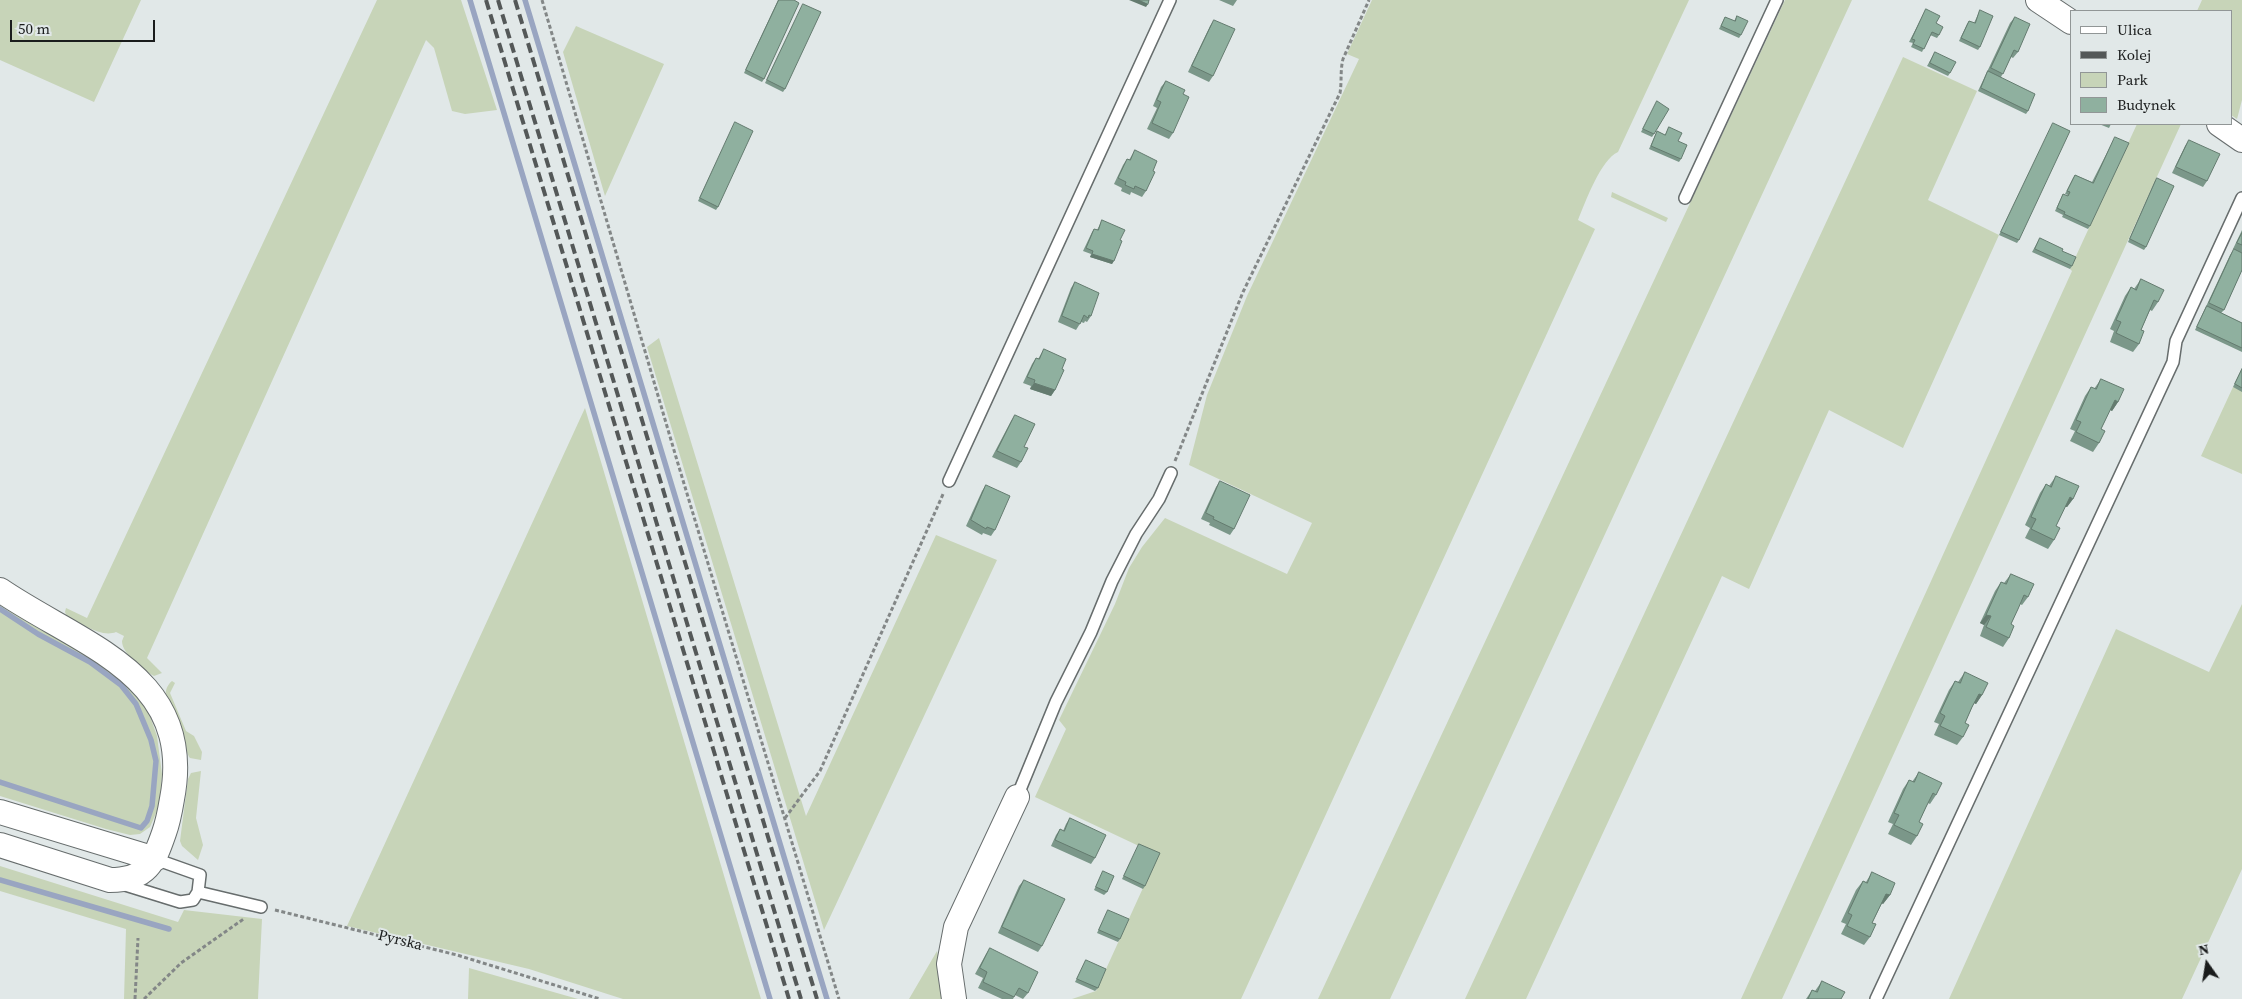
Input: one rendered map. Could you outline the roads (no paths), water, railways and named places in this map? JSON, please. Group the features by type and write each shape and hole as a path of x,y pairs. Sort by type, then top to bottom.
{"street":[{"path":"2038,0 2070,21"},
{"path":"2220,125 2242,140"},
{"path":"0,590 108,655 150,691 172,735 176,767 167,825 155,859 142,872 118,880 110,880 0,846"},
{"path":"954,999 949,964 956,927 1017,797"},
{"path":"0,812 155,859"}],"lane":[{"path":"949,481 1170,0"},
{"path":"1685,198 1777,0"},
{"path":"1876,999 2173,362 2176,341 2242,198"},
{"path":"1017,797 1056,702 1091,632 1112,581 1136,534 1159,499 1171,473"},
{"path":"110,880 182,902 193,900 198,892 200,875 155,859"},
{"path":"198,892 261,907"}],"waterway":[{"path":"470,0 770,999"},
{"path":"525,0 827,999"},
{"path":"0,609 38,634 90,662 121,685 136,704 151,740 156,761 152,806 147,821 141,828 0,782"},
{"path":"0,880 169,929"}],"railway":[{"path":"486,0 789,999"},
{"path":"498,0 801,999"},
{"path":"515,0 817,999"}]}
